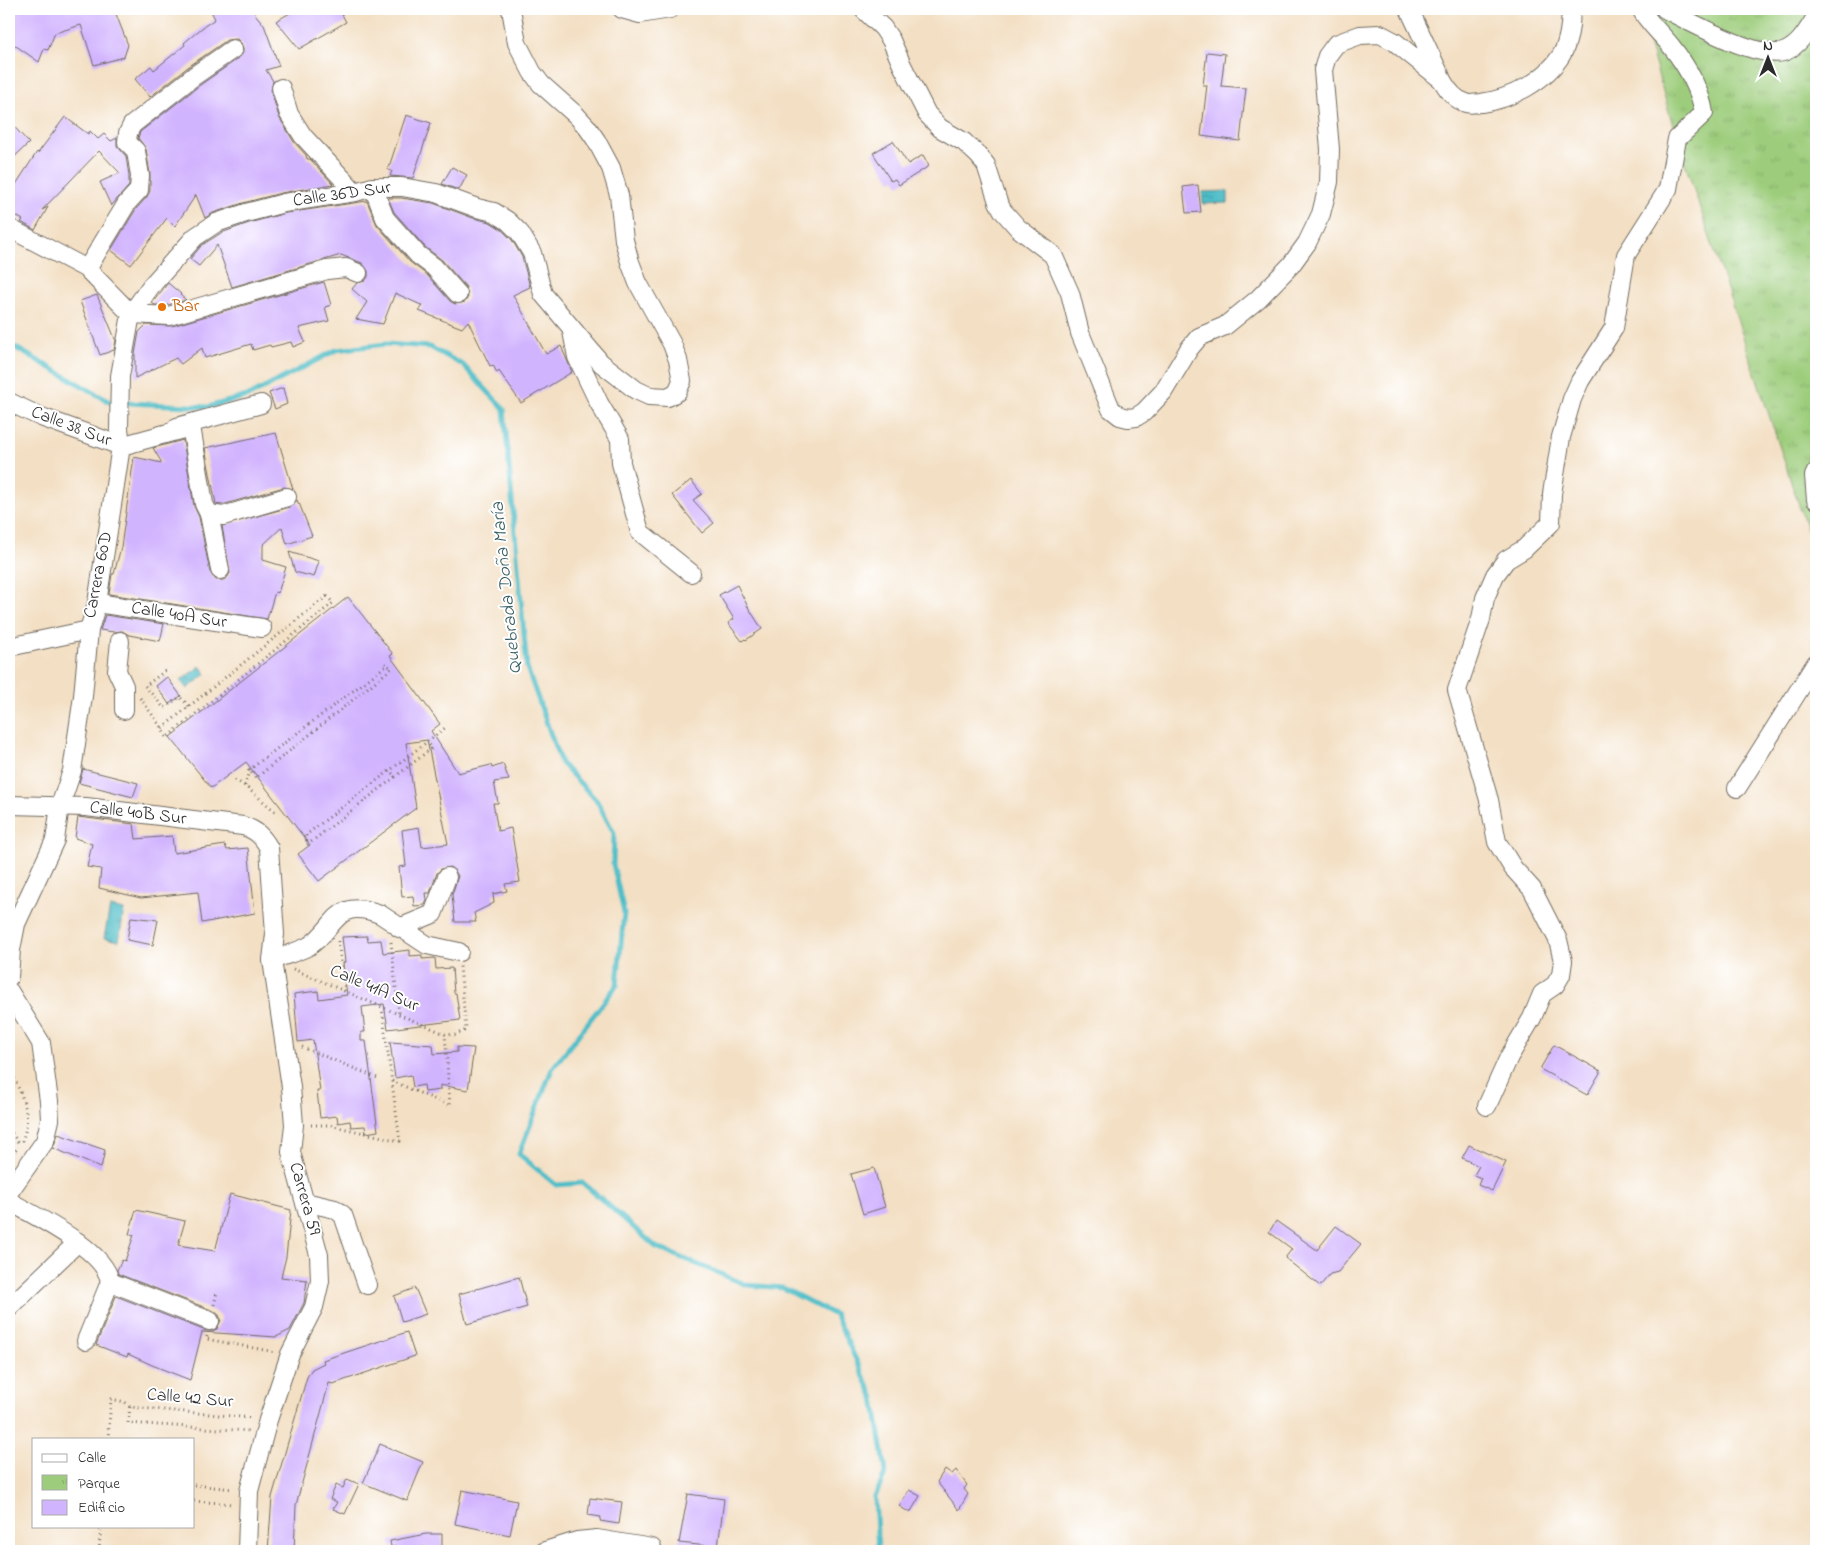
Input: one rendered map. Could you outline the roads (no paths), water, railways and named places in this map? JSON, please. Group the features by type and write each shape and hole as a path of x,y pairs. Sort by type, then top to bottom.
{"street":[{"path":"511,9 517,43 532,72 541,84 570,109 587,127 611,168 619,196 620,218 630,262 638,283 672,344 682,375 680,387 677,392 668,397 648,396 636,390 600,363 572,330"},
{"path":"622,9 640,14 670,9"},
{"path":"863,9 883,28 891,40 927,114 940,128 964,142 979,156 986,165 998,202 1003,211 1018,228 1052,255 1070,293 1080,333 1111,409 1120,416 1128,418 1136,417 1144,412 1163,392 1190,348 1199,337 1225,326 1252,304 1273,285 1307,243 1321,214 1329,182 1330,149 1323,70 1331,50 1344,40 1360,34 1380,34 1395,42 1442,80"},
{"path":"1409,9 1447,89 1458,99 1468,104 1497,100 1522,90 1552,66 1563,52 1566,44 1570,9"},
{"path":"1487,1106 1509,1057 1532,1018 1542,994 1555,985 1561,975 1563,960 1558,940 1532,889 1514,868 1497,842 1489,800 1456,690 1481,619 1485,598 1495,575 1506,560 1524,549 1551,523 1552,494 1562,437 1572,399 1580,381 1614,328 1626,254 1668,189 1677,139 1704,112 1702,98 1691,77 1672,47 1641,9"},
{"path":"1665,9 1705,31 1772,53 1787,50 1796,44 1816,17"},
{"path":"87,269 127,203 139,190 140,176 136,151 127,142 128,133 132,125 194,76 233,49"},
{"path":"281,88 289,114 303,136 355,192"},
{"path":"373,187 385,218 418,255 434,267 458,294"},
{"name":"Calle 36D Sur","path":"131,314 151,286 195,237 216,222 246,212 284,203 355,192 373,187 402,187 436,193 494,212 508,221 520,233 532,253 543,294 572,330"},
{"path":"9,228 87,269 131,314 169,316 327,270 346,268 358,273"},
{"name":"Carrera 60D","path":"9,977 11,950 16,924 55,840 60,806 72,772 83,696 89,630 97,603 121,439 120,376 131,314"},
{"path":"572,330 577,357 620,439 621,463 640,532 691,573"},
{"name":"Calle 38 Sur","path":"9,402 41,417 121,439 187,429 192,432 204,504 209,514"},
{"path":"121,439 261,404"},
{"path":"1816,472 1814,476 1816,500"},
{"path":"220,570 209,514 223,516 286,497"},
{"name":"Calle 40A Sur","path":"97,603 262,628"},
{"path":"9,647 89,630"},
{"path":"120,641 117,671 124,686 124,703"},
{"path":"1737,788 1816,663"},
{"name":"Calle 40B Sur","path":"9,805 104,809 243,826 254,829 263,838"},
{"name":"Carrera 59","path":"247,1551 249,1491 268,1420 290,1354 314,1307 320,1280 319,1254 291,1152 294,1125 291,1087 272,960 275,934 269,848 263,838"},
{"path":"399,928 433,914 446,877"},
{"path":"272,960 308,946 335,918 347,911 362,910 380,914 427,945 459,952"},
{"path":"9,991 41,1043 50,1120 45,1141 9,1192"},
{"path":"9,1201 78,1242 98,1259 109,1273 110,1282 86,1341"},
{"path":"305,1202 334,1209 344,1215 367,1285"},
{"path":"9,1308 78,1242"},
{"path":"110,1282 210,1321"},
{"path":"545,1551 577,1541 597,1539 652,1548"}],"water":[{"path":"1228,191 1228,203 1203,204 1202,192"},
{"path":"200,666 206,674 187,689 181,681"},
{"path":"110,907 124,910 119,941 104,938"}],"waterway":[{"name":"Quebrada Doña María","path":"9,344 110,402 208,407 251,395 336,350 386,344 430,347 463,365 504,409 527,668 561,763 597,801 614,833 613,864 624,913 617,985 552,1069 519,1154 556,1185 583,1183 656,1247 747,1285 783,1288 835,1315 874,1398 886,1472 875,1497 878,1551"}],"place":[{"name":"Bar","path":"162,307"}]}
